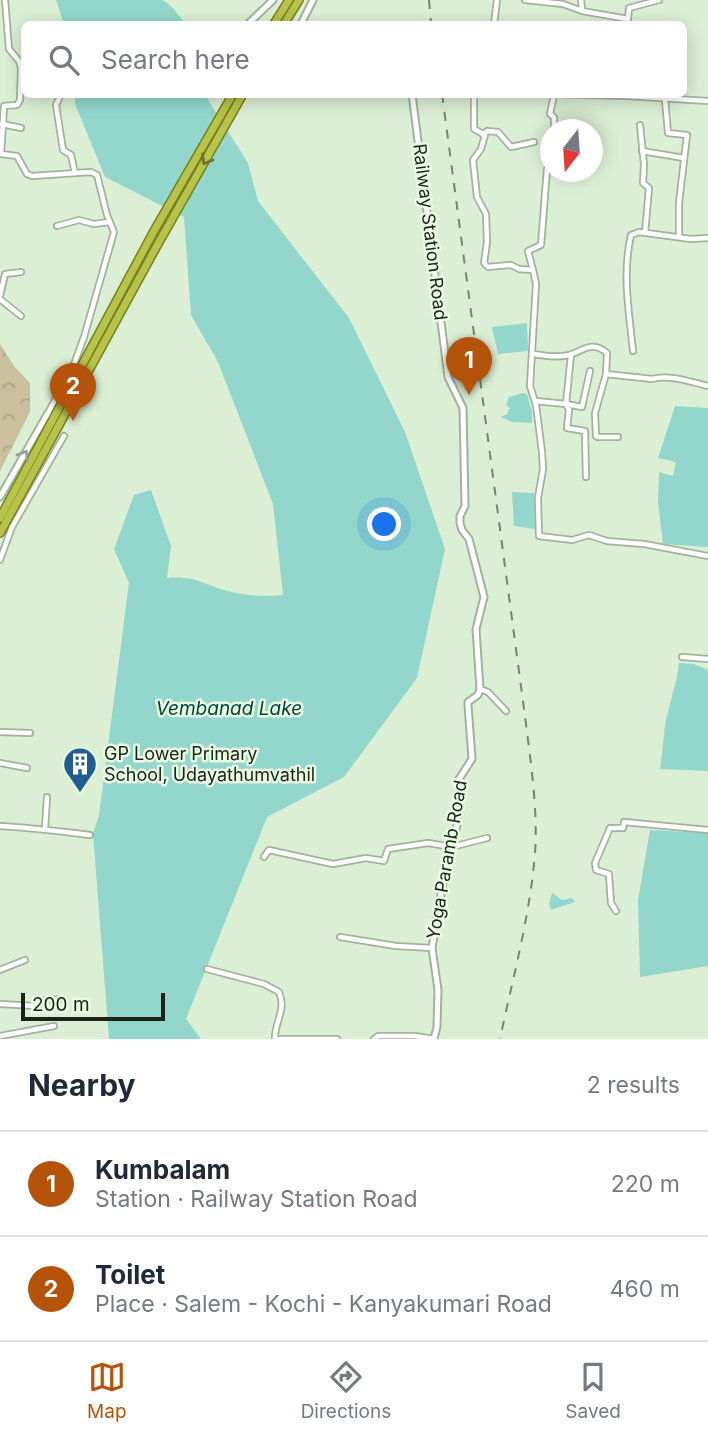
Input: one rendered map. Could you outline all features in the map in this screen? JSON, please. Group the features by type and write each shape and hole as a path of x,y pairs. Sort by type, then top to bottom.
{"highway":[{"path":"276,21 289,0"},
{"path":"286,21 299,0"},
{"path":"0,518 155,231 231,98"},
{"path":"0,533 159,242 241,98"}],"street":[{"path":"0,497 73,367 114,232 97,176 92,172 32,177 27,174 17,156 1,155 4,106 17,105 21,92 21,68 9,49 5,0"},
{"path":"251,21 273,0"},
{"path":"302,21 313,0"},
{"path":"494,21 497,0"},
{"path":"525,0 563,4 582,11 628,19 629,8 659,0"},
{"path":"581,0 582,11"},
{"path":"59,98 56,105 63,150 71,155 75,173"},
{"name":"Railway Station Road","path":"413,98 448,377 463,408 465,506 460,516 484,597 476,629 480,689"},
{"path":"474,98 474,129 483,135"},
{"path":"552,98 550,114 554,119"},
{"path":"657,98 708,101"},
{"path":"665,99 668,133 687,135 679,203 679,236"},
{"path":"2,124 21,128"},
{"path":"640,125 643,183 649,188 645,233"},
{"path":"533,270 519,269 511,265 488,267 484,263 487,242 486,214 477,197 473,160 481,149 483,135 487,131 498,132 511,147 534,142"},
{"path":"642,151 684,158"},
{"path":"546,182 541,245 528,251 536,284 534,354 530,386 535,401 542,452 543,469 538,498 539,536 572,540 589,535 607,541 644,544 708,556"},
{"path":"57,226 79,220 94,224 109,222"},
{"path":"633,351 626,296 627,251 631,235 645,233 691,239 708,238"},
{"path":"21,272 5,274 0,298 22,316"},
{"path":"534,354 550,357 571,355 583,347 602,349 607,353 606,374 595,413 596,436 618,437"},
{"path":"571,355 566,404 569,410 567,428 585,431 586,477"},
{"path":"535,401 582,407 590,371"},
{"path":"606,374 652,379 670,378 708,386"},
{"path":"0,560 12,527 64,436"},
{"path":"682,657 708,659"},
{"path":"480,689 488,692 506,711"},
{"name":"Yoga Paramb Road","path":"434,1039 438,990 432,948 444,876 457,825 459,779 472,759 468,702 478,695 480,689"},
{"path":"0,732 30,733"},
{"path":"0,763 27,768"},
{"path":"45,828 47,797"},
{"path":"616,911 611,904 609,874 596,870 595,863 610,828 623,828 624,822 708,830"},
{"path":"0,826 45,828 90,835"},
{"path":"264,857 268,850 332,864 366,858 384,861 387,849 428,843 452,847 487,838"},
{"path":"340,937 396,946 432,948"},
{"path":"0,970 25,960"},
{"path":"207,969 264,984 279,992 282,1007 275,1034 277,1039 337,1039"},
{"path":"0,1004 36,1006 38,1001 61,999"},
{"path":"0,1036 54,1026"},
{"path":"374,1039 415,1036 434,1039"}],"green space":[{"path":"0,344 14,366 30,383 30,412 0,471"}],"water":[{"path":"56,0 162,0 183,21 63,21"},
{"name":"Vembanad Lake","path":"75,98 207,98 248,163 258,201 349,318 405,432 445,549 417,678 344,777 267,817 186,1019 201,1039 109,1039 93,834 99,815 129,583 114,549 134,495 151,490 171,546 167,578 194,580 222,590 245,594 283,595 273,504 218,362 191,315 184,217 105,177 75,104"},
{"path":"527,323 528,351 498,354 492,327"},
{"path":"527,394 532,423 512,422 501,417 507,414 510,408 506,405 509,397"},
{"path":"675,406 708,408 708,547 663,544 658,503 659,472 673,476 676,462 658,458"},
{"path":"512,492 534,493 535,529 514,526"},
{"path":"679,663 694,664 708,670 708,771 660,769 666,719"},
{"path":"650,830 708,833 708,966 640,977 638,900"},
{"path":"552,893 562,900 572,898 575,902 551,910 549,904"}],"railway":[{"path":"429,0 431,21"},
{"path":"443,98 535,805 535,853 529,900 500,1039"}],"place":[{"name":"Kumbalam","path":"469,395"},
{"name":"Toilet","path":"73,421"},
{"name":"GP Lower Primary School, Udayathumvathil","path":"80,794"}]}
